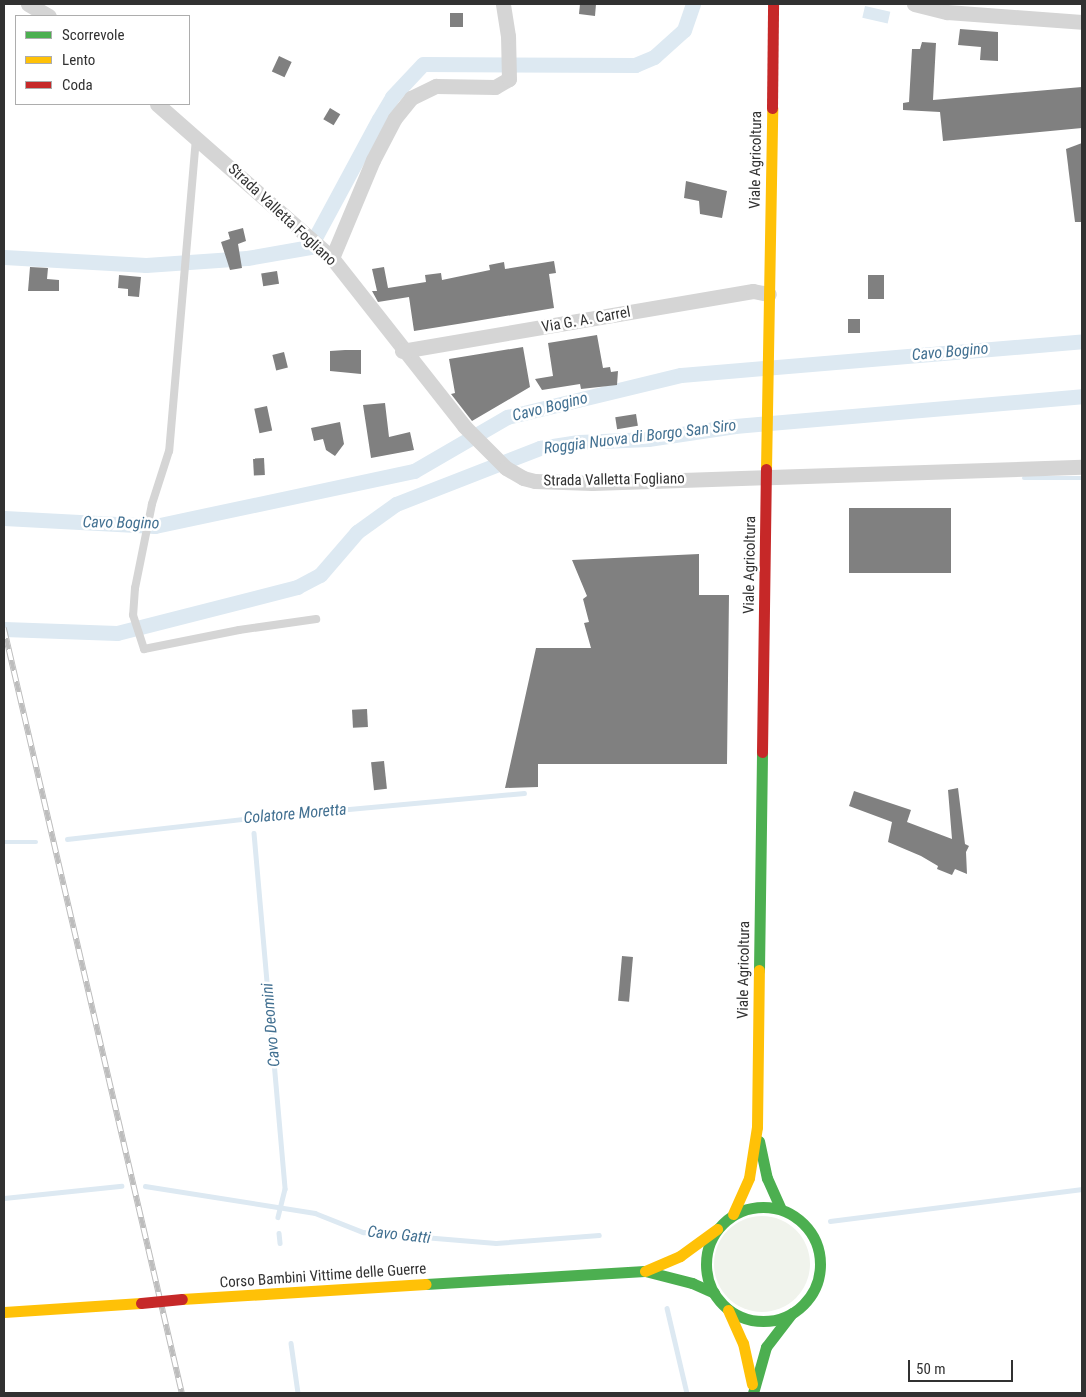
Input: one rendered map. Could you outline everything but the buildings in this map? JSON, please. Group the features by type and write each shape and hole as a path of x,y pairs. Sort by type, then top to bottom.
{"main road":[{"name":"Viale Agricoltura","path":"753,1393 744,1343 728,1310 714,1294 706,1260 717,1229 733,1214 749,1178 757,1128 773,4"},
{"name":"Viale Agricoltura","path":"757,1128 768,1178 781,1209"},
{"name":"Viale Agricoltura","path":"733,1214 755,1206 781,1209 806,1226 820,1256 815,1288 792,1313 766,1347 753,1393"},
{"name":"Corso Bambini Vittime delle Guerre","path":"645,1271 680,1256 717,1229"},
{"name":"Corso Bambini Vittime delle Guerre","path":"4,1312 182,1299 645,1271 692,1283 714,1294"},
{"name":"Viale Agricoltura","path":"728,1310 760,1321 792,1313"}],"street":[{"path":"28,4 47,15"},
{"path":"327,254 395,118 411,98 436,86 495,87 509,79 503,4"},
{"path":"914,4 947,12 1082,22"},
{"name":"Strada Valletta Fogliano","path":"157,105 196,137 327,254 402,351 492,456 506,468 535,481 766,477 1082,467"},
{"name":"Via G. A. Carrel","path":"402,351 753,291 769,294"}],"lane":[{"path":"196,137 169,451 149,520 135,588 133,615 144,649 239,630 316,619"}],"shaded area":[{"path":"865,6 890,12 888,24 862,18"},
{"path":"762,1216 780,1220 796,1230 806,1246 810,1264 806,1282 796,1298 780,1308 762,1312 744,1308 728,1298 718,1282 714,1264 718,1246 728,1230 744,1220"}],"waterway":[{"path":"4,257 146,265 247,258 310,247 392,97 423,64 635,65 654,57 684,30 693,4"},
{"name":"Cavo Bogino","path":"4,518 155,526 414,471 507,417 681,375 1082,341"},
{"name":"Roggia Nuova di Borgo San Siro","path":"4,629 117,633 297,587 320,575 357,532 396,504 540,448 579,442 648,439 735,426 1082,396"},
{"name":"Cavo Deomini","path":"1024,478 1082,478"},
{"name":"Colatore Moretta","path":"67,839 250,818 524,793"},
{"name":"Cavo Deomini","path":"254,833 285,1189 278,1217"},
{"name":"Colatore Moretta","path":"4,842 36,842"},
{"name":"Cavo Gatti","path":"4,1198 121,1186"},
{"name":"Cavo Gatti","path":"145,1186 315,1213 363,1232 496,1243 599,1235"},
{"path":"830,1221 1082,1189"},
{"name":"Cavo Deomini","path":"279,1233 280,1243"},
{"name":"Cavo Gatti","path":"667,1308 687,1393"},
{"name":"Cavo Deomini","path":"291,1343 298,1393"}],"railway":[{"path":"4,628 182,1393"}],"traffic: fast":[{"path":"759,970 762,752"},
{"path":"759,1141 767,1178 781,1209"},
{"path":"763,1207 785,1211 804,1223 816,1242 820,1264 816,1286 804,1305 785,1317 763,1321 741,1317 722,1305 710,1286 706,1264 710,1242 722,1223 741,1211 763,1207"},
{"path":"426,1284 645,1271 692,1283 714,1293"},
{"path":"753,1393 766,1347 792,1313"}],"traffic: slow":[{"path":"766,469 772,108"},
{"path":"733,1214 749,1178 757,1127 759,970"},
{"path":"645,1271 680,1256 717,1229"},
{"path":"182,1299 426,1284"},
{"path":"4,1312 141,1303"},
{"path":"728,1310 743,1343 752,1384"}],"traffic: jam":[{"path":"772,108 773,4"},
{"path":"762,752 766,469"},
{"path":"141,1303 182,1299"}]}
